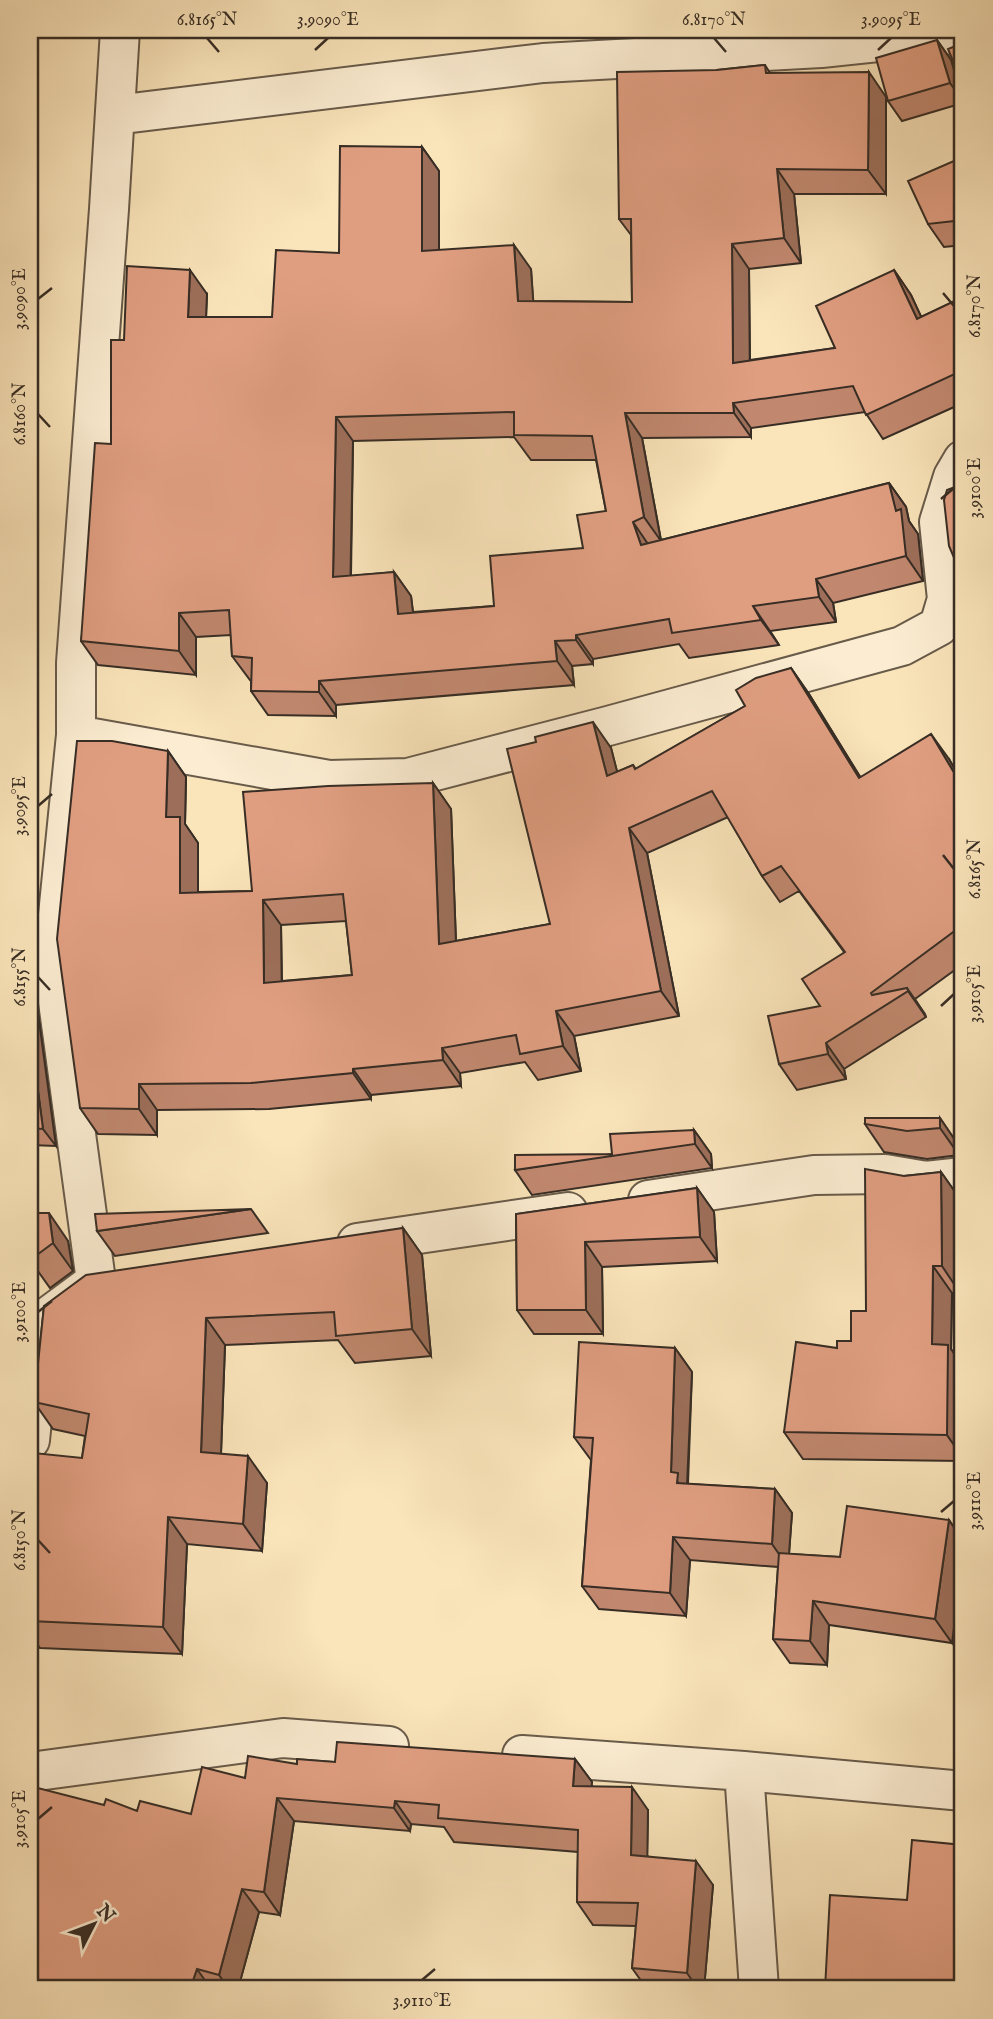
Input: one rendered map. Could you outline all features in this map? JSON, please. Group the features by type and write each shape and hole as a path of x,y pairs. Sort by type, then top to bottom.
{"street":[{"path":"96,1281 52,965 76,735 76,663 120,30"},
{"path":"116,114 543,63 821,48 963,33"},
{"path":"76,735 329,780 408,778 902,646 939,626 947,599 939,522 953,477 963,460"},
{"path":"326,1247 814,1175 885,1174 926,1181 963,1177"},
{"path":"30,1440 42,1321 96,1281 136,1275"},
{"path":"30,1772 283,1738 417,1748"},
{"path":"485,1752 744,1771 963,1791"},
{"path":"744,1771 759,1989"}],"building":[{"path":"937,40 950,83 888,101 876,58"},
{"path":"963,43 963,85 948,49"},
{"path":"765,65 766,73 869,72 868,170 777,169 784,238 732,244 733,363 835,348 816,306 894,270 917,319 963,297 963,376 961,371 866,415 853,386 733,403 734,413 625,413 644,517 633,522 641,545 889,483 896,511 901,509 906,556 816,579 819,597 753,606 761,620 672,633 669,619 576,635 576,640 555,641 557,661 319,681 319,692 251,691 252,658 232,656 229,610 179,613 179,651 81,641 95,443 111,444 111,340 124,340 127,266 190,270 188,317 272,317 276,250 339,253 340,146 422,147 422,251 514,245 518,301 632,302 631,219 619,219 617,72 717,70","holes":["514,412 514,435 592,436 606,511 577,515 583,548 490,556 494,606 398,614 394,572 333,577 336,417"]},
{"path":"963,157 963,220 928,224 908,181"},
{"path":"963,484 961,574 949,546 944,500 947,490"},
{"path":"791,668 859,778 931,734 953,771 963,766 963,942 956,930 871,993 872,995 907,988 908,991 826,1043 828,1054 779,1064 768,1016 820,1006 802,979 845,952 781,866 762,876 712,791 629,828 661,991 556,1011 563,1046 520,1054 516,1035 442,1048 443,1060 353,1069 353,1073 251,1083 139,1084 139,1109 80,1108 57,939 77,741 112,741 168,751 166,817 180,817 180,893 252,891 243,792 433,783 439,944 550,924 507,749 536,742 535,737 593,722 607,776 633,765 635,769 745,706 736,690 756,678","holes":["343,894 352,975 264,983 263,900"]},
{"path":"30,1030 43,1129 30,1128"},
{"path":"865,1118 940,1118 940,1128 907,1131 865,1124"},
{"path":"694,1130 695,1144 515,1170 515,1155 612,1154 610,1134"},
{"path":"865,1169 904,1176 941,1172 942,1266 933,1266 932,1344 948,1345 947,1435 784,1432 796,1342 837,1348 837,1341 851,1341 851,1311 866,1311"},
{"path":"697,1188 700,1237 585,1242 586,1310 517,1310 516,1214"},
{"path":"251,1209 97,1231 95,1214 191,1211"},
{"path":"30,1213 49,1213 53,1243 30,1260"},
{"path":"403,1228 412,1329 336,1336 334,1312 206,1318 201,1452 248,1456 243,1524 168,1517 163,1627 30,1621 30,1507 34,1453 82,1458 89,1414 34,1402 44,1306 86,1275"},
{"path":"579,1342 675,1348 671,1472 678,1473 677,1483 775,1489 772,1544 673,1537 670,1593 582,1586 593,1438 574,1437"},
{"path":"847,1506 949,1520 935,1619 813,1601 810,1641 773,1639 779,1553 840,1557"},
{"path":"337,1742 575,1759 573,1786 632,1787 631,1855 696,1861 687,1973 632,1968 638,1903 577,1902 578,1830 438,1818 439,1805 395,1801 394,1808 277,1798 264,1892 242,1889 219,1975 197,1969 190,1989 30,1989 30,1786 104,1805 106,1799 137,1811 140,1801 191,1814 202,1767 245,1778 248,1756 297,1764 297,1759 335,1762"},
{"path":"912,1840 963,1845 963,1989 825,1989 830,1895 907,1900"}]}
